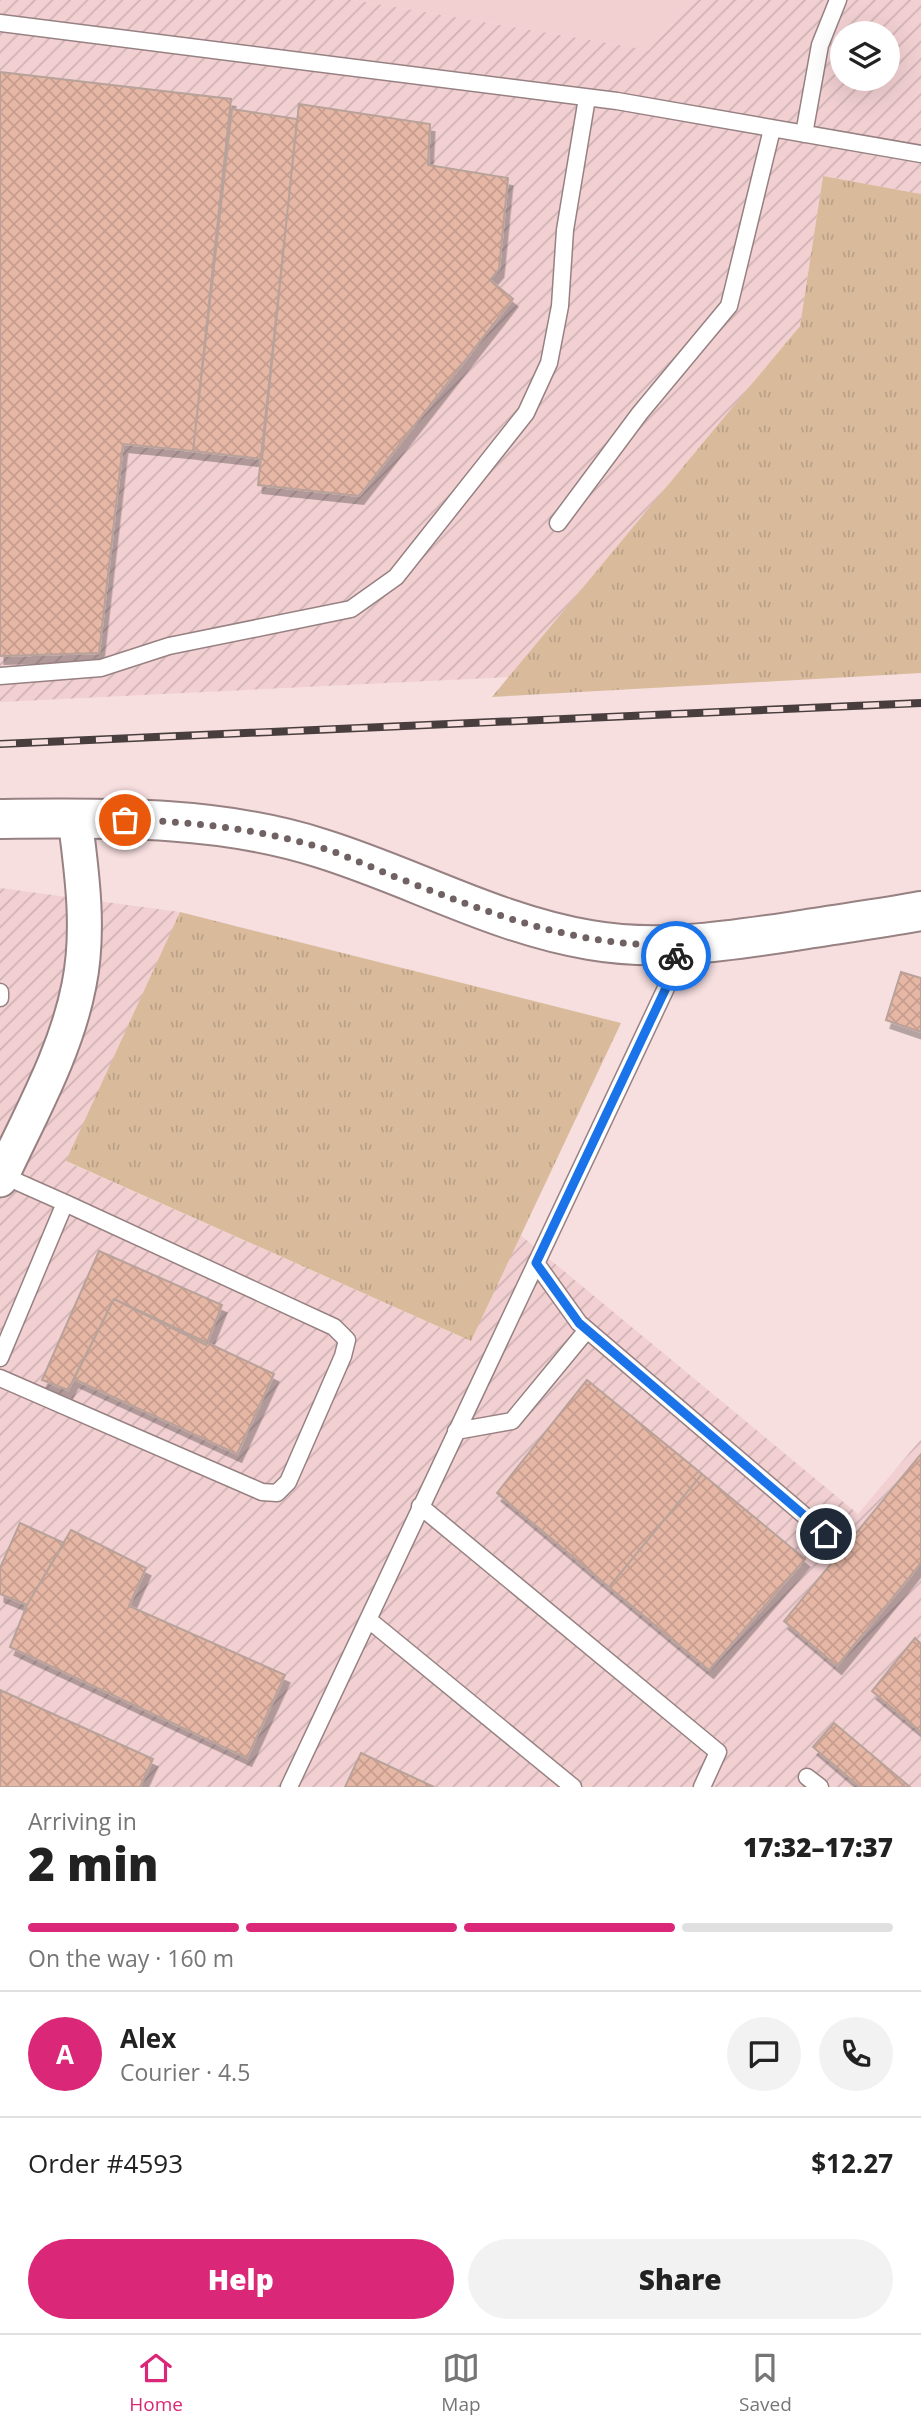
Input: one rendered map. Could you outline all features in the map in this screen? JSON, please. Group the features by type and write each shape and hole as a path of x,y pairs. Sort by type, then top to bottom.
{"street":[{"path":"0,819 200,824 268,834 321,848 505,918 564,934 625,945 680,945 730,940 921,911"},
{"path":"1,1177 68,1030 80,983 83,881 75,819"}],"lane":[{"path":"804,134 820,45 838,0"},
{"path":"0,23 587,98 921,155"},
{"path":"0,676 101,668 169,646 351,609 396,577 526,413 549,363 560,306 565,230 587,98"},
{"path":"558,523 640,413 729,306 772,129"},
{"path":"289,1787 666,988 680,945"},
{"path":"0,992 0,998"},
{"path":"0,1378 262,1492 277,1493 288,1482 343,1356 347,1340 334,1327 65,1203 1,1177"},
{"path":"0,1358 65,1203"},
{"path":"536,1263 562,1302 587,1330 826,1534"},
{"path":"456,1431 512,1421 587,1330"},
{"path":"420,1506 718,1752 702,1787"},
{"path":"369,1620 573,1787"}],"shaded area":[{"path":"0,0 353,0 649,50 691,0 921,0 921,194 823,176 800,326 511,677 0,702"},
{"path":"353,0 691,0 649,50"},
{"path":"0,888 180,912 67,1162 471,1341 519,1234 858,1514 921,1439 921,1787 0,1787"}],"green space":[{"path":"823,176 921,194 921,673 492,697 800,326"},
{"path":"180,912 621,1023 471,1341 66,1161"}],"building":[{"path":"0,72 231,99 193,451 123,444 99,653 0,656"},
{"path":"299,104 430,124 428,165 508,178 499,269 490,280 513,299 359,496 258,485"},
{"path":"232,109 297,119 262,459 193,451"},
{"path":"901,972 921,978 921,1032 886,1020"},
{"path":"99,1251 222,1305 206,1345 114,1299 68,1390 42,1380"},
{"path":"114,1299 274,1374 237,1454 74,1379"},
{"path":"587,1380 702,1474 609,1587 497,1493"},
{"path":"921,1454 921,1563 837,1666 784,1621"},
{"path":"702,1474 805,1559 709,1670 609,1587"},
{"path":"20,1523 64,1543 27,1605 0,1594 0,1568"},
{"path":"71,1530 146,1568 129,1606 285,1675 247,1758 10,1647 27,1605"},
{"path":"915,1638 921,1644 921,1732 872,1691"},
{"path":"0,1690 153,1759 140,1787 0,1787"},
{"path":"834,1723 910,1787 860,1787 813,1747"},
{"path":"361,1753 434,1787 345,1787"}],"railway":[{"path":"0,744 921,703"}],"way so far":[{"path":"125,820 213,825 268,834 321,848 505,918 590,940 625,945 680,945 676,956"}],"route":[{"path":"676,956 666,988 536,1263 579,1323 826,1534"}]}
